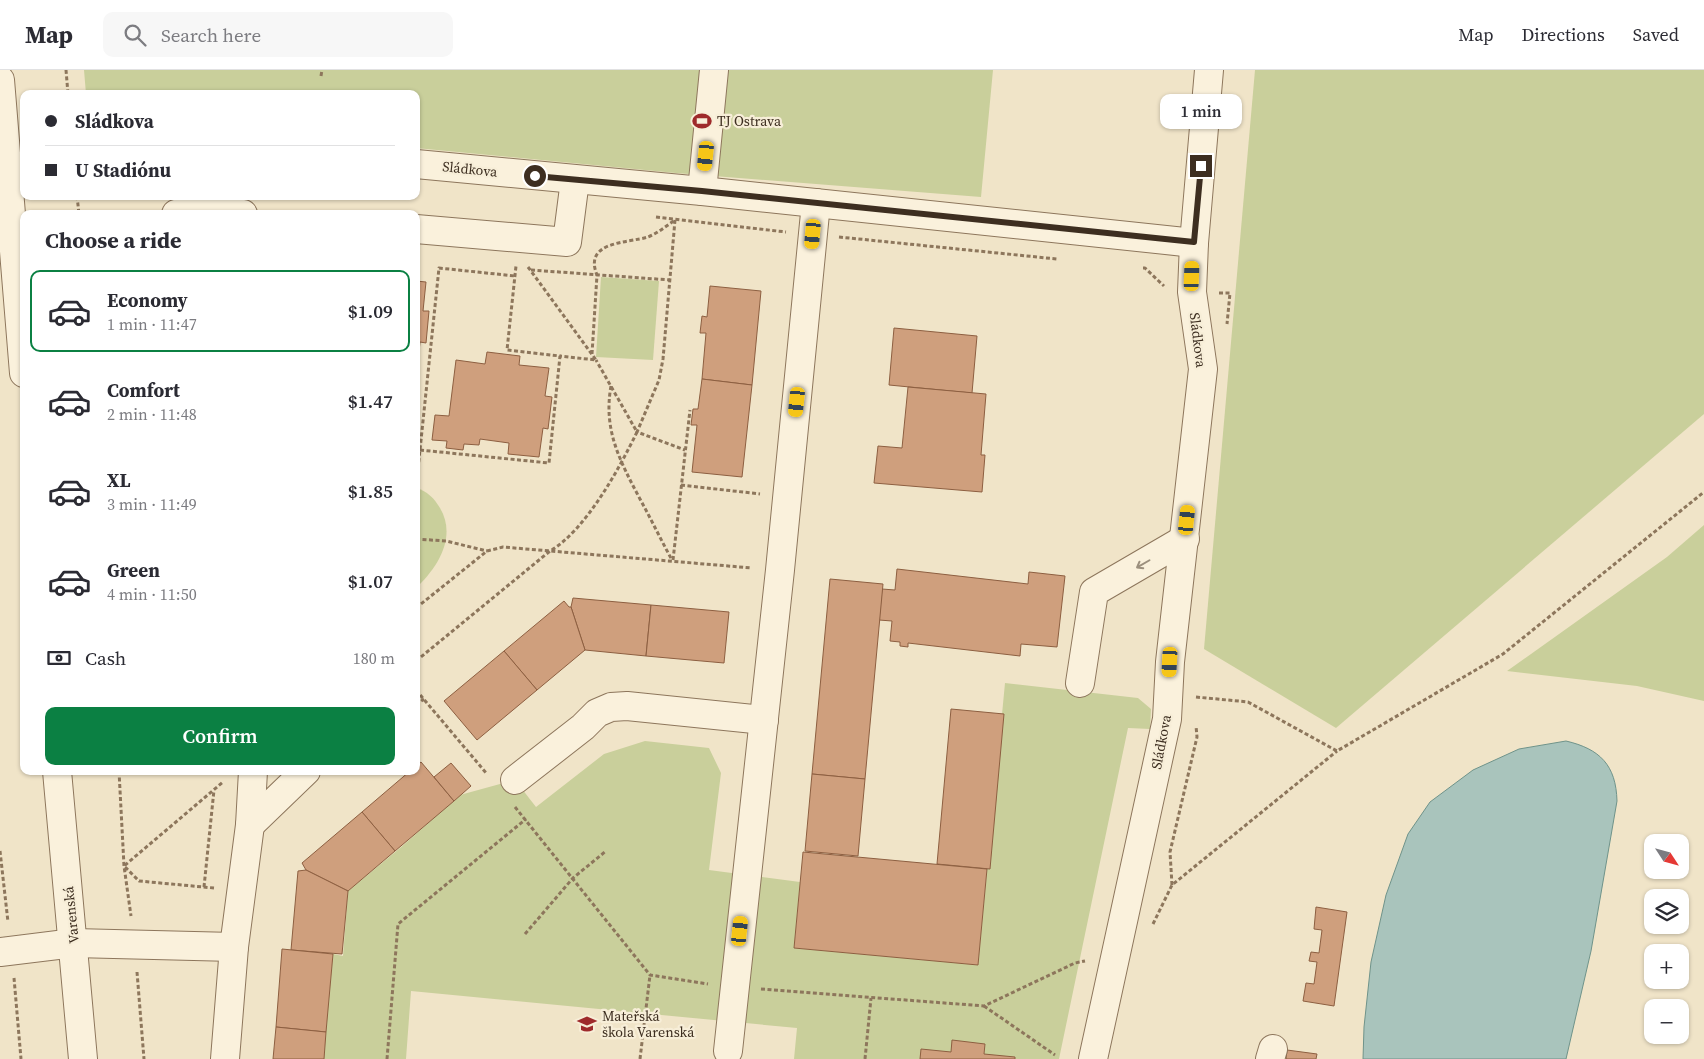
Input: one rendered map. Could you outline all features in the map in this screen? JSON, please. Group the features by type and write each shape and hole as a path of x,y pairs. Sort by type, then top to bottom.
{"street":[{"path":"702,191 714,70"},
{"path":"1194,242 1209,70"},
{"path":"0,80 14,125 20,274"},
{"name":"Sládkova","path":"420,164 702,191 1194,242 1192,292 1203,369 1170,662 1167,719 1093,1059"},
{"path":"420,230 518,245 567,242 575,180"},
{"path":"728,1051 780,570 816,203"},
{"path":"190,210 235,208"},
{"path":"1080,683 1094,592 1185,539"},
{"path":"506,788 583,727 597,713 611,707 627,706 764,720"},
{"name":"Varenská","path":"57,775 83,1059"},
{"path":"225,1059 234,947 250,825 241,775"},
{"path":"250,825 302,775"},
{"path":"0,952 74,943 234,947"}],"path":[{"path":"66,70 68,90"},
{"path":"321,76 322,70"},
{"path":"420,658 570,536 593,507 622,464 638,432 659,380 676,220 652,235 606,246 595,260 594,267 597,275 592,354"},
{"path":"786,232 788,239"},
{"path":"518,245 530,270 596,360 638,432 685,450"},
{"path":"518,245 507,350 596,360"},
{"path":"515,276 439,268 420,450 549,463 560,356"},
{"path":"530,270 670,280"},
{"path":"611,386 608,402 610,428 622,464 673,561"},
{"path":"673,561 690,410"},
{"path":"681,485 766,494"},
{"path":"1172,885 1336,751 1503,654 1704,492"},
{"path":"420,539 446,541 487,551"},
{"path":"420,605 487,551 503,547 780,570"},
{"path":"420,694 506,788 526,819 650,975 734,987 984,1006 1076,963 1094,958"},
{"path":"1168,694 1248,702 1336,751"},
{"path":"420,702 424,699"},
{"path":"239,775 214,790 124,866 139,880 241,892"},
{"path":"204,887 214,790"},
{"path":"387,1059 398,924 526,819"},
{"path":"525,934 573,878 606,851"},
{"path":"640,1059 650,975"},
{"path":"865,1059 871,998"},
{"path":"984,1006 1055,1055"}],"green space":[{"name":"TJ Ostrava","path":"84,70 993,70 981,197 676,173 420,148 420,90 86,90"},
{"path":"1255,70 1704,70 1704,414 1336,728 1204,649"},
{"path":"601,277 659,281 653,360 596,357"},
{"path":"420,489 438,504 445,519 447,530 443,551 420,584"},
{"path":"1704,525 1704,701 1637,686 1507,671 1667,557"},
{"path":"1005,683 1138,698 1151,709 1150,729 1128,728 1059,1059 794,1059 797,1028 411,991 406,1059 323,1059 333,954 343,956 348,891 460,795 515,780 536,807 604,754 645,741 709,748 721,773 709,870 800,882 794,948 978,965"}],"water":[{"path":"1566,741 1588,749 1604,760 1613,778 1617,801 1591,951 1566,1059 1363,1059 1364,1027 1371,962 1386,895 1408,834 1430,802 1473,770 1519,749"}],"building":[{"path":"420,281 426,282 423,311 429,311 426,343 420,342"},
{"path":"710,286 761,291 752,385 702,379 706,333 700,333 702,316 707,317"},
{"path":"894,328 977,336 972,393 889,385"},
{"path":"487,352 520,356 519,365 549,368 545,396 552,397 548,429 543,428 539,457 508,454 509,443 480,439 479,445 464,444 463,450 446,448 447,441 432,440 435,415 449,416 456,360 485,364"},
{"path":"702,379 752,385 742,477 692,472 697,425 691,425 693,409 698,409"},
{"path":"908,387 986,394 981,455 985,455 982,492 874,483 878,446 902,448"},
{"path":"897,569 1028,584 1029,572 1065,576 1057,647 1021,644 1020,656 908,643 908,647 900,646 900,642 890,641 892,621 879,620 882,589 895,590"},
{"path":"830,579 883,584 865,779 812,774"},
{"path":"573,598 651,605 646,656 585,650 571,607"},
{"path":"564,601 571,607 585,650 537,690 504,651"},
{"path":"651,605 729,612 724,663 646,656"},
{"path":"504,651 537,690 477,740 444,701"},
{"path":"951,709 1004,714 990,869 937,864"},
{"path":"420,763 454,801 395,851 362,812 405,775 420,775"},
{"path":"451,763 471,786 454,801 434,777"},
{"path":"812,774 865,779 858,856 805,851"},
{"path":"362,812 395,851 348,891 306,870 302,863"},
{"path":"803,852 987,869 978,965 794,948"},
{"path":"306,870 348,891 342,954 291,950 298,871"},
{"path":"1316,907 1347,912 1334,1006 1303,1001 1306,983 1314,984 1317,962 1309,961 1311,952 1319,953 1322,930 1314,929"},
{"path":"282,949 333,954 326,1032 276,1027"},
{"path":"276,1027 326,1032 324,1059 273,1059"},
{"path":"952,1040 985,1044 984,1054 1015,1057 1015,1059 920,1059 921,1049 951,1052"},
{"path":"1287,1050 1317,1054 1316,1059 1286,1059"}],"place":[{"name":"TJ Ostrava","path":"702,121"},
{"name":"Mateřská škola Varenská","path":"587,1024"}],"route":[{"path":"535,176 702,191 1194,242 1201,166"}]}
